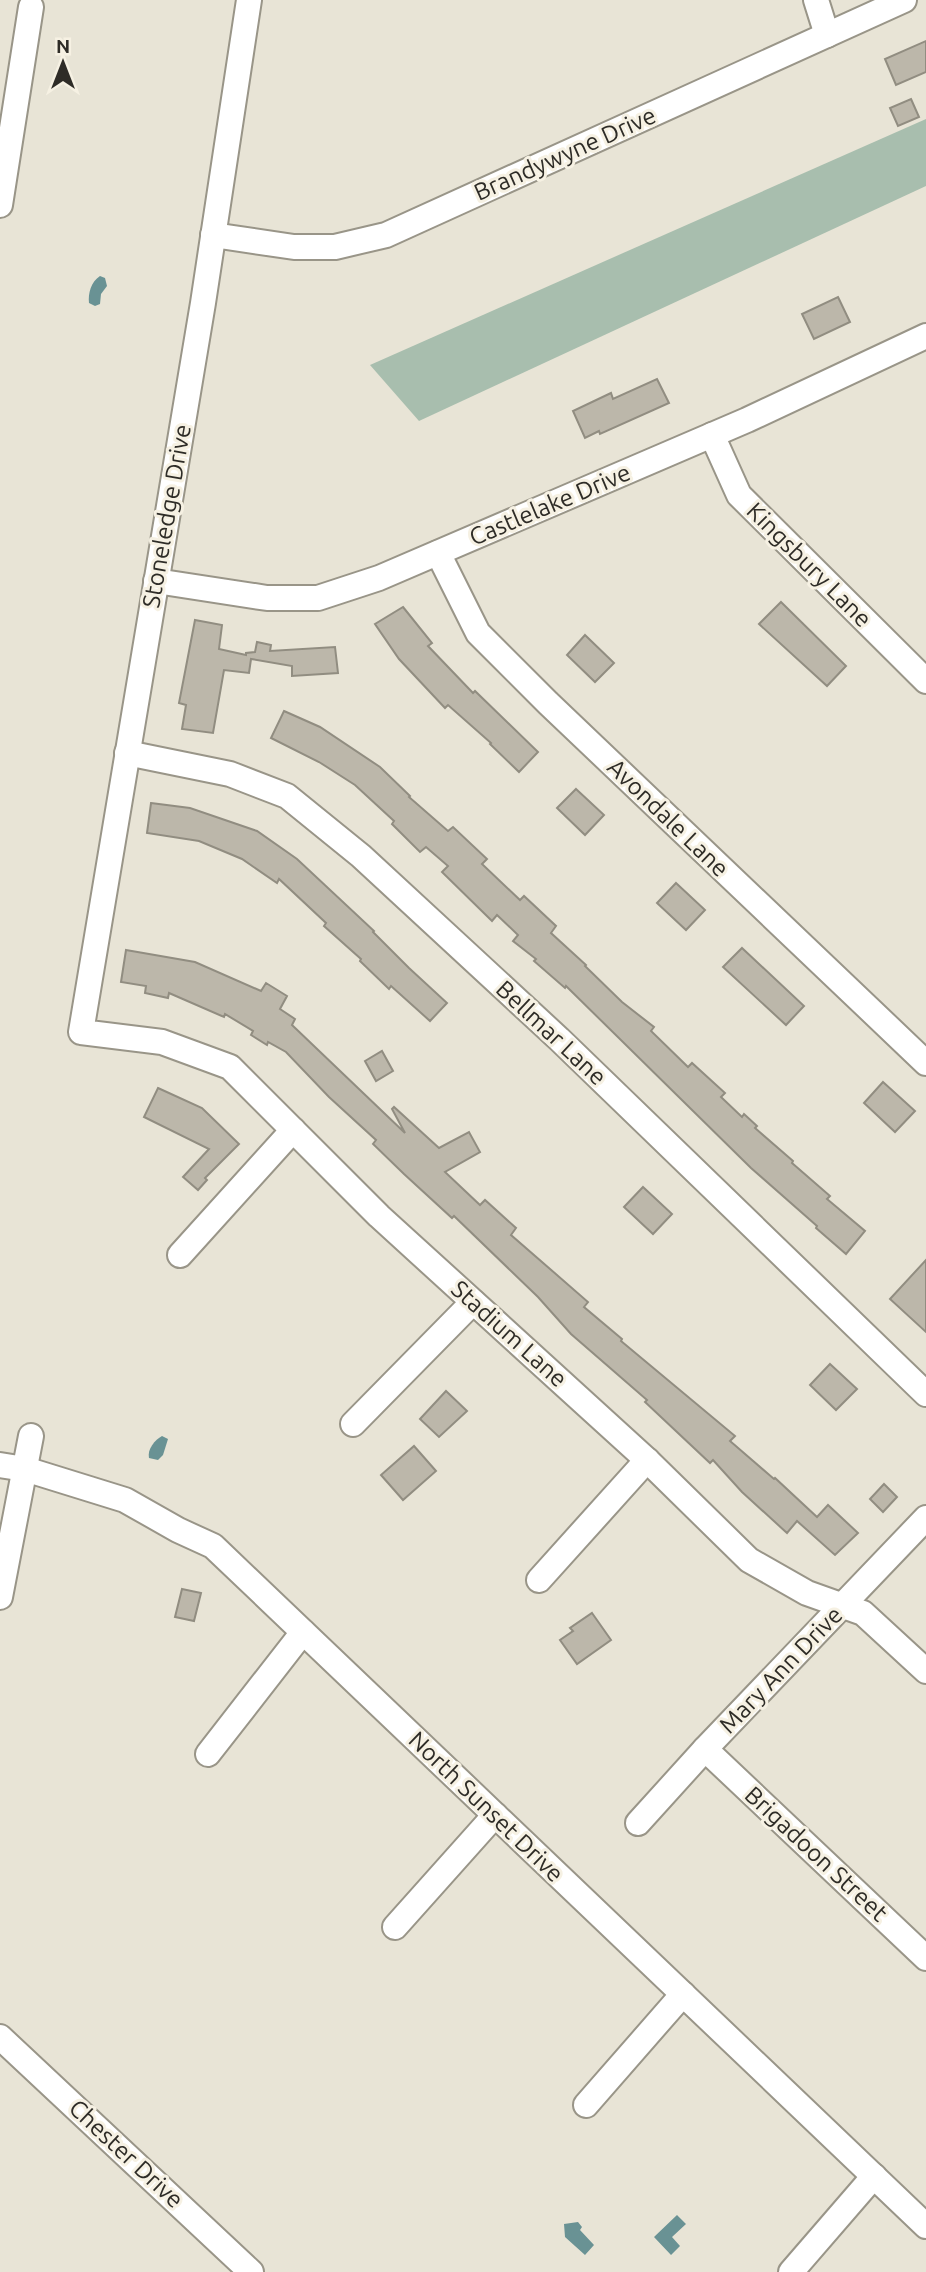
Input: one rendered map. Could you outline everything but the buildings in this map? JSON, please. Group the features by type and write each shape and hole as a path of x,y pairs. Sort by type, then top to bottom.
{"street":[{"name":"Stoneledge Drive","path":"81,1032 249,0"},
{"path":"816,0 827,35"},
{"name":"Brandywyne Drive","path":"213,234 293,247 335,247 386,235 904,0"},
{"path":"0,205 31,7"},
{"name":"Castlelake Drive","path":"156,581 267,598 318,598 379,578 712,435 926,336"},
{"name":"Kingsbury Lane","path":"712,435 739,495 926,681"},
{"name":"Avondale Lane","path":"438,553 478,633 548,704 926,1063"},
{"name":"Bellmar Lane","path":"127,753 230,774 287,796 361,856 559,1039 926,1394"},
{"name":"Stadium Lane","path":"81,1032 162,1042 230,1067 379,1216 647,1460 749,1560 807,1593 863,1613 926,1671"},
{"path":"180,1255 293,1130"},
{"path":"353,1424 473,1302"},
{"path":"0,1597 31,1436"},
{"path":"539,1580 647,1460"},
{"name":"North Sunset Drive","path":"0,1465 25,1469 125,1500 213,1546 926,2226"},
{"name":"Mary Ann Drive","path":"638,1823 926,1518"},
{"path":"208,1754 303,1632"},
{"name":"Brigadoon Street","path":"705,1749 926,1958"},
{"path":"395,1927 495,1815"},
{"path":"586,2105 683,1994"},
{"name":"Chester Drive","path":"0,2037 251,2272"},
{"path":"791,2272 874,2176"}],"green space":[{"path":"926,119 926,186 419,421 370,365"}],"water":[{"path":"100,276 105,278 107,286 101,294 100,304 95,306 89,303 89,295 92,285"},
{"path":"162,1436 168,1439 163,1455 158,1460 149,1458 152,1445"},
{"path":"677,2215 686,2224 672,2237 680,2246 671,2255 654,2237"},
{"path":"578,2222 582,2227 580,2230 594,2245 585,2255 565,2237 564,2224"}]}
